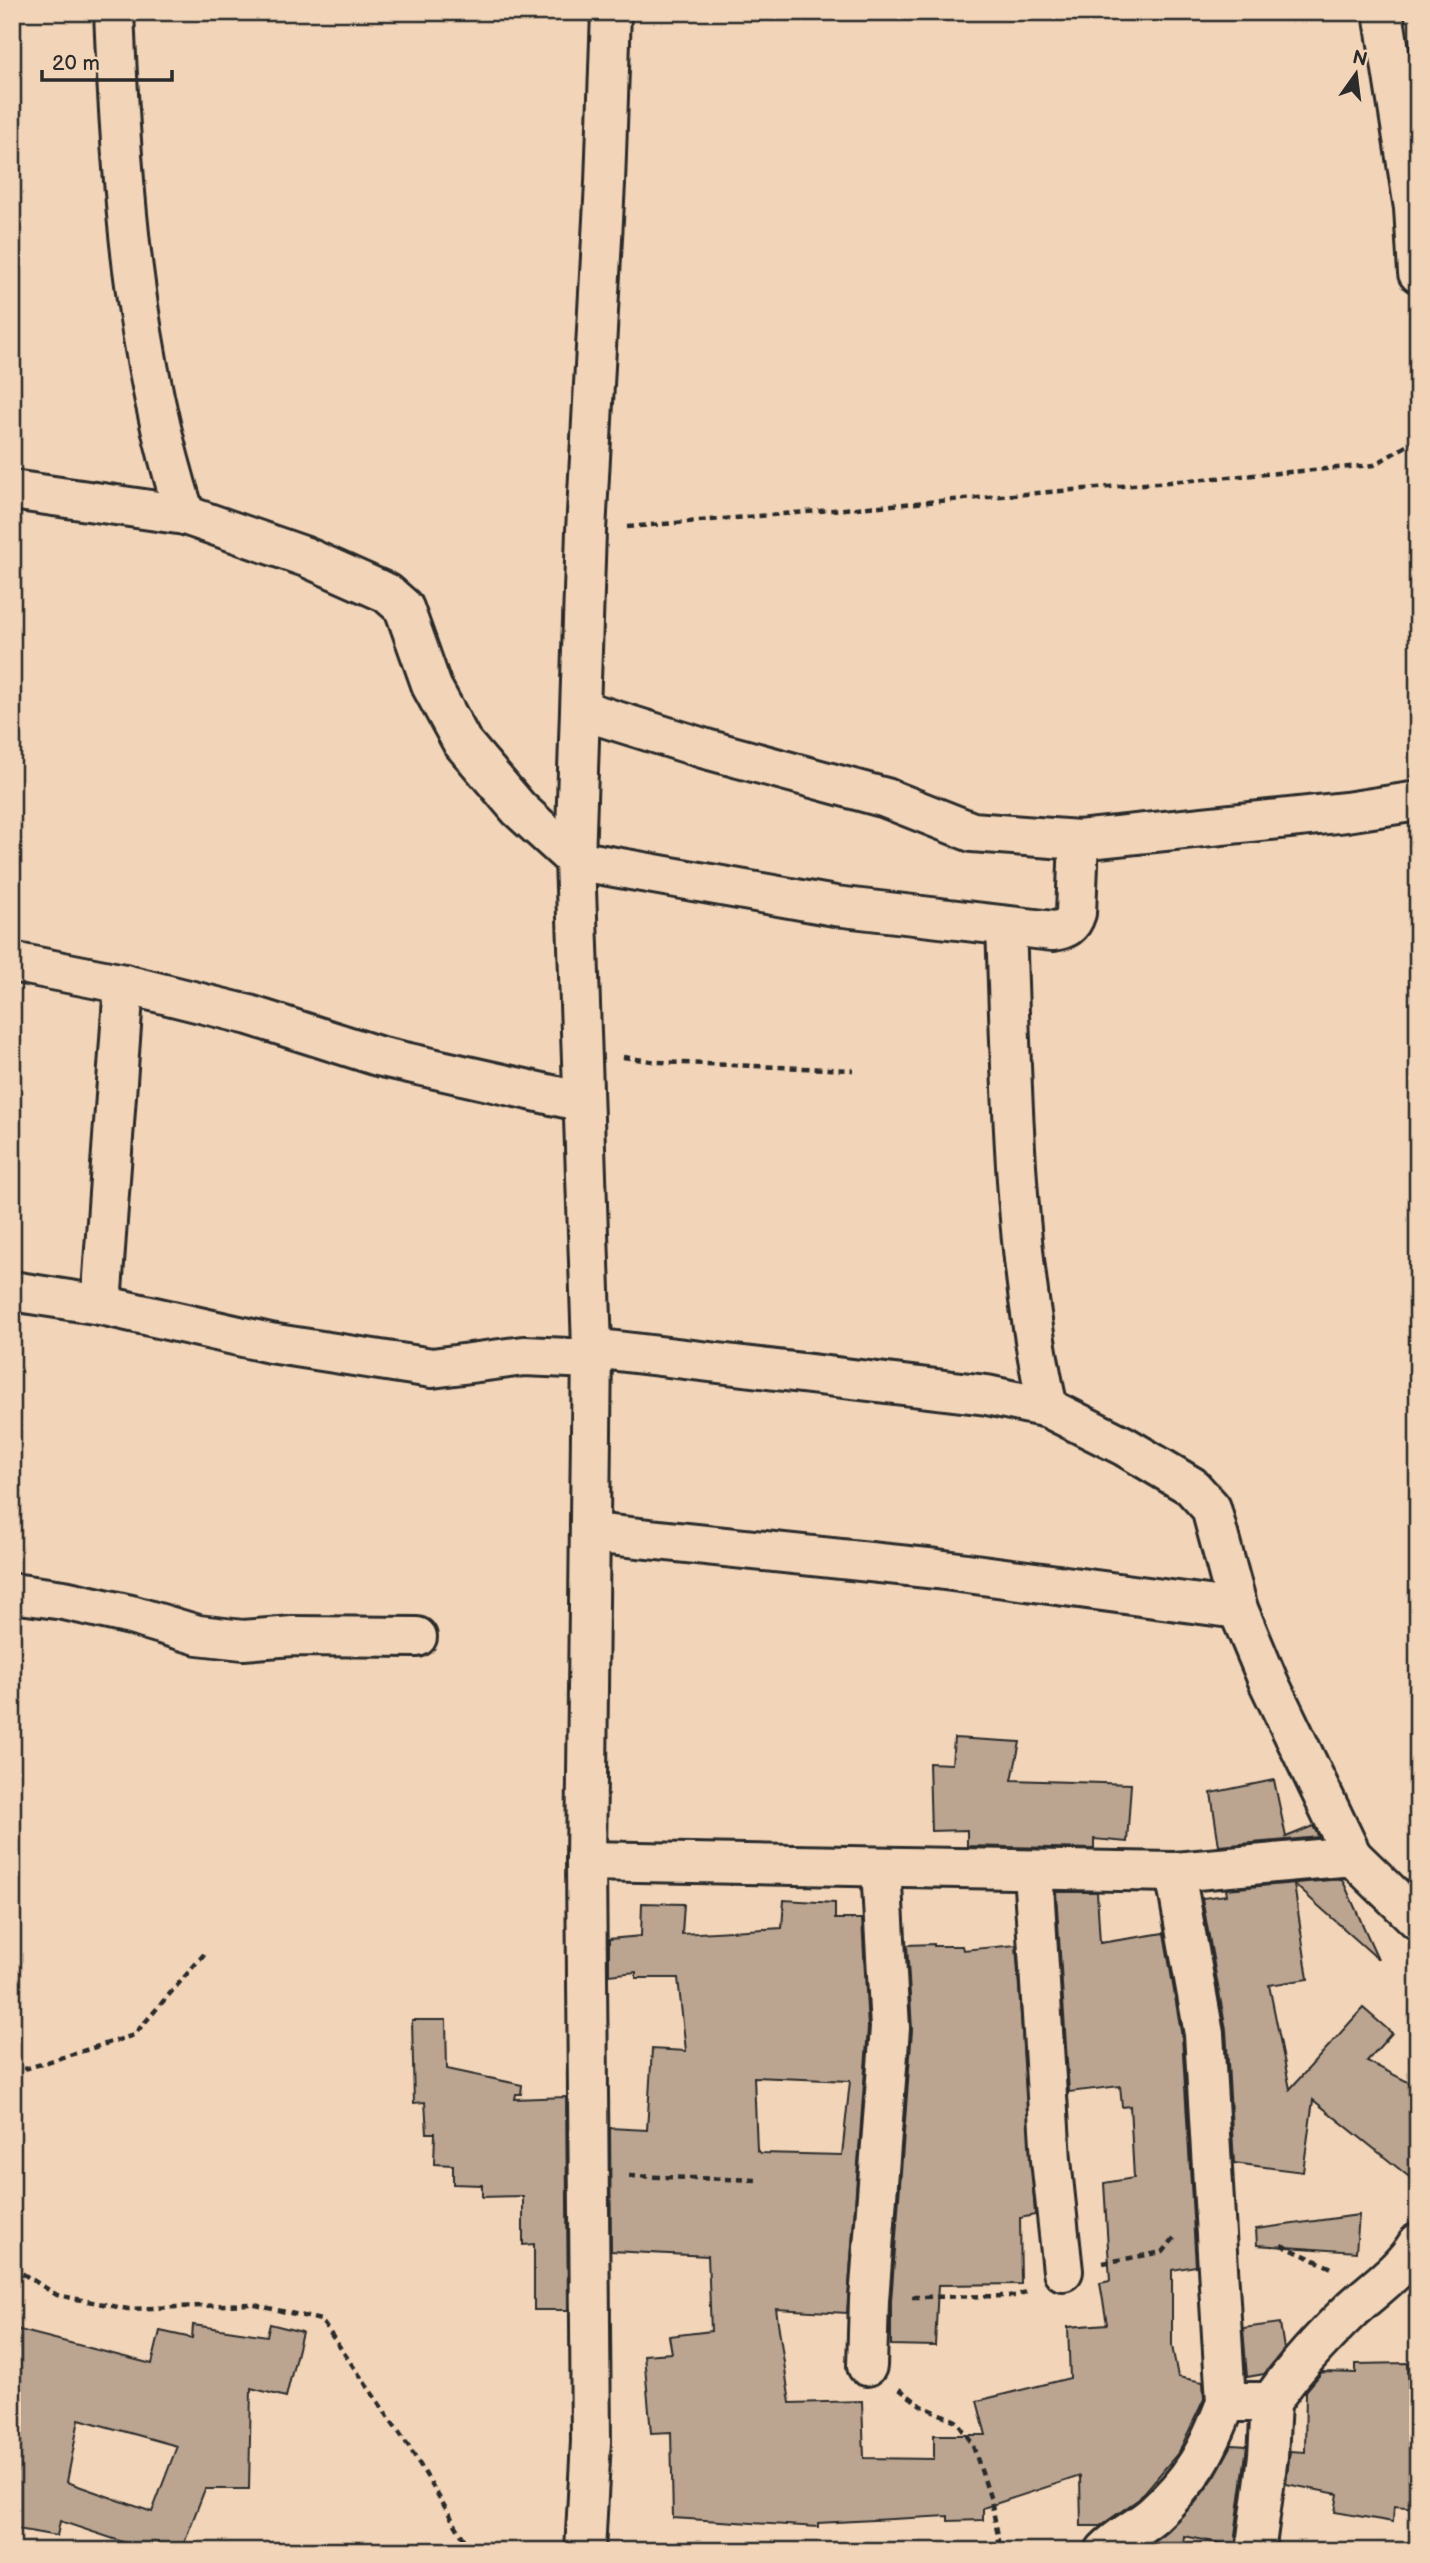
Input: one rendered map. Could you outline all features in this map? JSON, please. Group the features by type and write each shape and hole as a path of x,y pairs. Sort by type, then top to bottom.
{"street":[{"path":"114,12 126,227 144,345 168,458 185,514"},
{"path":"585,2551 591,2441 586,1861 592,1353 583,1102 584,1051 575,860 586,531 605,183 611,12"},
{"path":"1382,12 1414,208 1418,273"},
{"path":"12,490 185,514 306,556 387,593 404,608 432,687 461,742 519,809 575,860 835,906 1053,930 1064,929 1073,923 1079,840"},
{"path":"581,710 706,749 886,798 956,828 1079,840 1346,812 1418,801"},
{"path":"1006,926 1012,1098 1028,1292 1036,1353 1048,1408"},
{"path":"12,962 124,984 249,1015 378,1056 583,1102"},
{"path":"101,1305 124,984"},
{"path":"12,1291 101,1305 270,1343 432,1368 524,1356 592,1353 987,1395 1048,1408 1124,1446 1191,1486 1211,1508 1238,1609 1269,1683 1352,1856 1418,1920"},
{"path":"591,1534 937,1569 1238,1609"},
{"path":"12,1593 78,1603 198,1635 243,1640 293,1636 416,1637"},
{"path":"586,1861 1175,1872 1352,1856"},
{"path":"867,2366 869,2300 890,2028 881,1867"},
{"path":"1033,1870 1051,2160 1063,2271"},
{"path":"1105,2551 1115,2540 1151,2517 1193,2475 1226,2402 1204,2034 1175,1872"},
{"path":"1257,2538 1268,2456 1271,2402 1283,2384 1352,2309 1415,2253"},
{"path":"1226,2402 1271,2402"}],"path":[{"path":"586,531 1374,466 1418,439"},
{"path":"584,1051 658,1062 853,1070"},
{"path":"12,2073 134,2035 206,1952"},
{"path":"590,2176 757,2180"},
{"path":"1281,2245 1377,2288"},
{"path":"12,2267 57,2295 128,2309 251,2304 321,2320 410,2448 471,2551"},
{"path":"867,2366 922,2406 956,2421 972,2443 991,2500 1001,2551"}],"building":[{"path":"954,1738 1020,1742 1012,1780 1131,1784 1127,1842 1094,1839 1094,1849 967,1846 967,1830 931,1831 929,1763 952,1764"},
{"path":"1274,1780 1286,1837 1313,1826 1319,1837 1219,1846 1211,1793"},
{"path":"1342,1879 1378,1959 1294,1884 1308,1979 1269,1985 1290,2089 1363,2008 1392,2033 1367,2061 1418,2087 1418,2184 1313,2100 1303,2172 1234,2163 1226,2030 1202,1898 1227,1895 1226,1889"},
{"path":"1056,1892 1097,1892 1100,1943 1164,1933 1182,2037 1196,2266 1172,2270 1172,2346 1178,2377 1203,2382 1204,2399 1179,2452 1139,2499 1100,2526 1081,2526 1080,2476 983,2508 983,2520 948,2521 948,2516 818,2523 818,2527 673,2518 671,2432 651,2433 644,2355 672,2353 669,2336 711,2331 708,2256 611,2251 610,2128 647,2130 652,2049 686,2051 678,1978 636,1978 636,1972 609,1975 609,1939 641,1936 642,1903 684,1904 682,1934 782,1928 784,1900 835,1903 835,1919 862,1919 868,2028 847,2313 776,2309 790,2403 862,2401 864,2458 934,2459 934,2435 986,2435 977,2401 1070,2378 1068,2327 1107,2324 1100,2283 1110,2281 1104,2183 1134,2178 1130,2106 1122,2107 1120,2086 1069,2092","holes":["754,2077 850,2081 842,2155 761,2153 757,2150"]},
{"path":"907,1945 962,1946 963,1950 1016,1945 1035,2215 1020,2218 1021,2284 938,2285 935,2346 891,2345 891,2301 912,2030"},
{"path":"412,2020 446,2020 447,2069 522,2085 521,2094 516,2094 515,2099 566,2097 568,2310 534,2310 534,2244 523,2245 523,2196 482,2197 482,2185 453,2184 453,2165 434,2164 435,2133 427,2133 425,2102 414,2103"},
{"path":"1359,2215 1356,2252 1257,2245 1256,2229"},
{"path":"1280,2323 1284,2349 1264,2374 1247,2377 1243,2328"},
{"path":"270,2324 302,2332 286,2397 251,2388 249,2489 205,2489 181,2551 150,2551 60,2521 57,2536 12,2528 12,2328 152,2364 160,2331 192,2338 193,2325 267,2336","holes":["79,2419 177,2446 152,2512 67,2482"]},
{"path":"1408,2363 1410,2446 1418,2446 1418,2508 1394,2506 1393,2522 1335,2512 1338,2494 1286,2484 1290,2451 1305,2452 1306,2391 1322,2372 1356,2373 1356,2364"},
{"path":"1232,2445 1247,2446 1235,2535 1238,2547 1184,2536 1182,2551 1164,2551 1149,2545 1195,2503 1215,2476"}]}
